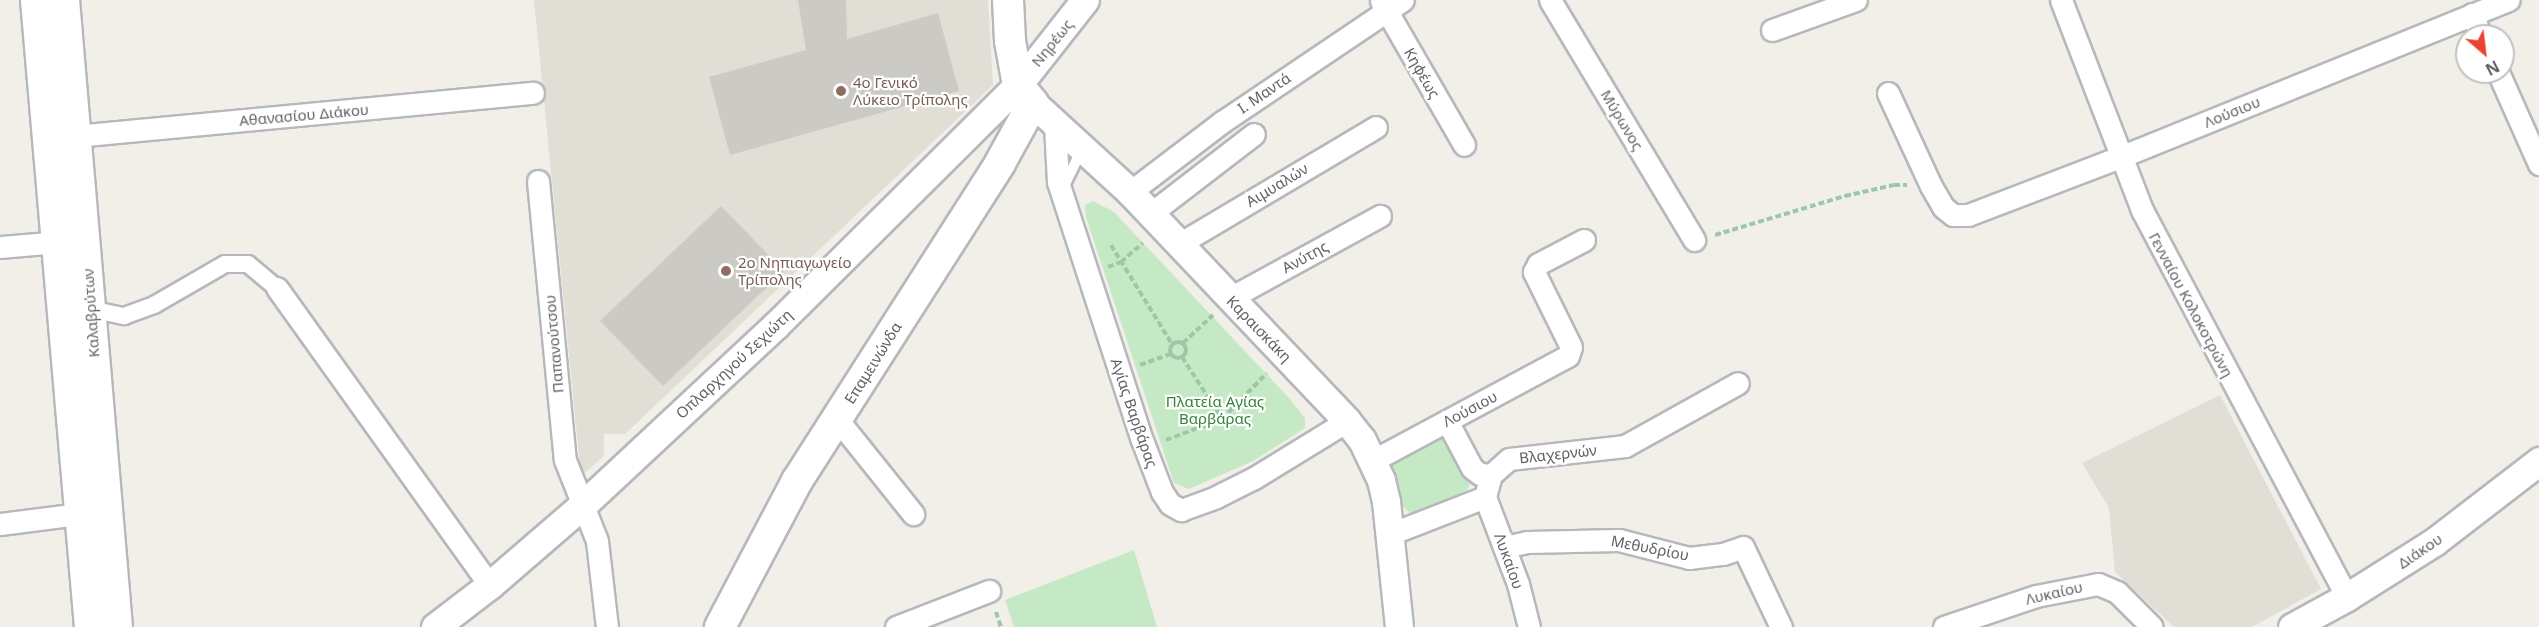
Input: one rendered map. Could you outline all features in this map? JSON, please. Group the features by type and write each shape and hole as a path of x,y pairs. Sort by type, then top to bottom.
{"main road":[{"name":"Καλαβρύτων","path":"36,0 72,241 94,512 117,627"},
{"name":"Καλαβρύτων","path":"64,0 75,136 72,241 90,309 94,512 90,627"},
{"path":"1008,0 1011,51 1025,94"},
{"name":"Επαμεινώνδα","path":"720,627 796,481 1000,163 1025,94"}],"street":[{"name":"Νηρέως","path":"1025,94 1085,0"},
{"name":"Μύρωνος","path":"1550,0 1694,240"},
{"path":"1772,30 1856,0"},
{"name":"Γενναίου Κολοκοτρώνη","path":"2061,0 2142,210 2186,297 2347,597"},
{"name":"Λούσιου","path":"1930,186 1943,207 1953,215 1968,215 2120,157 2477,8 2508,0"},
{"name":"Κηφέως","path":"1391,4 1464,145"},
{"name":"Ι. Μαντά","path":"1130,192 1222,122 1391,4"},
{"path":"2477,8 2479,24"},
{"path":"2503,84 2539,164"},
{"name":"Αθανασίου Διάκου","path":"75,136 533,93"},
{"path":"1888,93 1930,186"},
{"name":"Καραισκάκη","path":"1025,94 1055,125 1130,192 1347,421 1372,460 1384,491 1399,627"},
{"name":"Οπλαρχηγού Σεχιώτη","path":"435,627 490,585 584,504 1025,94"},
{"name":"Αγίας Βαρβάρας","path":"1055,125 1055,160 1061,191 1146,448 1165,498 1175,509 1181,510 1196,506 1254,478 1347,421"},
{"name":"Αιμυαλών","path":"1164,228 1376,127"},
{"path":"1164,228 1254,134"},
{"name":"Παπανούτσου","path":"538,181 565,460 597,541 607,627"},
{"name":"Ανύτης","path":"1230,298 1380,216"},
{"name":"Λούσιου","path":"1372,460 1568,356 1571,347 1534,272 1538,264 1584,240"},
{"path":"0,247 72,241"},
{"path":"90,309 124,316 154,305 225,264 248,264 277,288 490,585"},
{"name":"Βλαχερνών","path":"1491,476 1509,459 1625,447 1738,383"},
{"path":"837,419 913,514"},
{"path":"1390,534 1485,496 1491,476 1480,474 1472,468 1447,421"},
{"name":"Διάκου","path":"2292,627 2347,597 2434,542 2539,461"},
{"name":"Λυκαίου","path":"1485,496 1518,584 1529,627"},
{"path":"0,524 94,512"},
{"name":"Μεθυδρίου","path":"1504,547 1527,542 1619,540 1689,558 1723,554 1743,546 1781,627"},
{"name":"Λυκαίου","path":"1944,627 2036,596 2098,584 2114,589 2152,627"},
{"path":"896,627 989,591"}],"lane":[{"path":"1061,191 1082,149"}],"path":[{"path":"1694,240 1845,195 1894,185 1930,186"},
{"path":"1088,275 1121,262 1164,228"},
{"path":"1111,245 1172,344 1170,354"},
{"path":"1172,344 1183,343 1230,298"},
{"path":"1182,357 1186,351 1183,343"},
{"path":"1120,372 1170,354 1177,358 1182,357"},
{"path":"1146,448 1222,419 1284,355"},
{"path":"1182,357 1231,433"}],"shaded area":[{"path":"534,0 988,0 993,85 625,434 604,434 604,456 581,476"},
{"path":"2220,395 2321,589 2252,627 2174,627 2115,572 2109,508 2082,463"}],"green space":[{"name":"Πλατεία Αγίας Βαρβάρας","path":"1093,201 1114,212 1289,398 1305,418 1305,428 1253,461 1189,489 1174,483 1086,217 1085,205"},
{"path":"1444,435 1452,443 1470,481 1468,489 1428,512 1413,515 1403,507 1388,472 1389,461"},
{"path":"1134,550 1157,627 1014,627 1005,600"}],"building":[{"path":"798,0 846,0 847,39 938,13 959,91 730,155 709,77 806,50"},
{"path":"721,206 784,271 663,386 600,321"}],"place":[{"name":"4ο Γενικό Λύκειο Τρίπολης","path":"841,91"},
{"name":"2ο Νηπιαγωγείο Τρίπολης","path":"726,271"}]}
